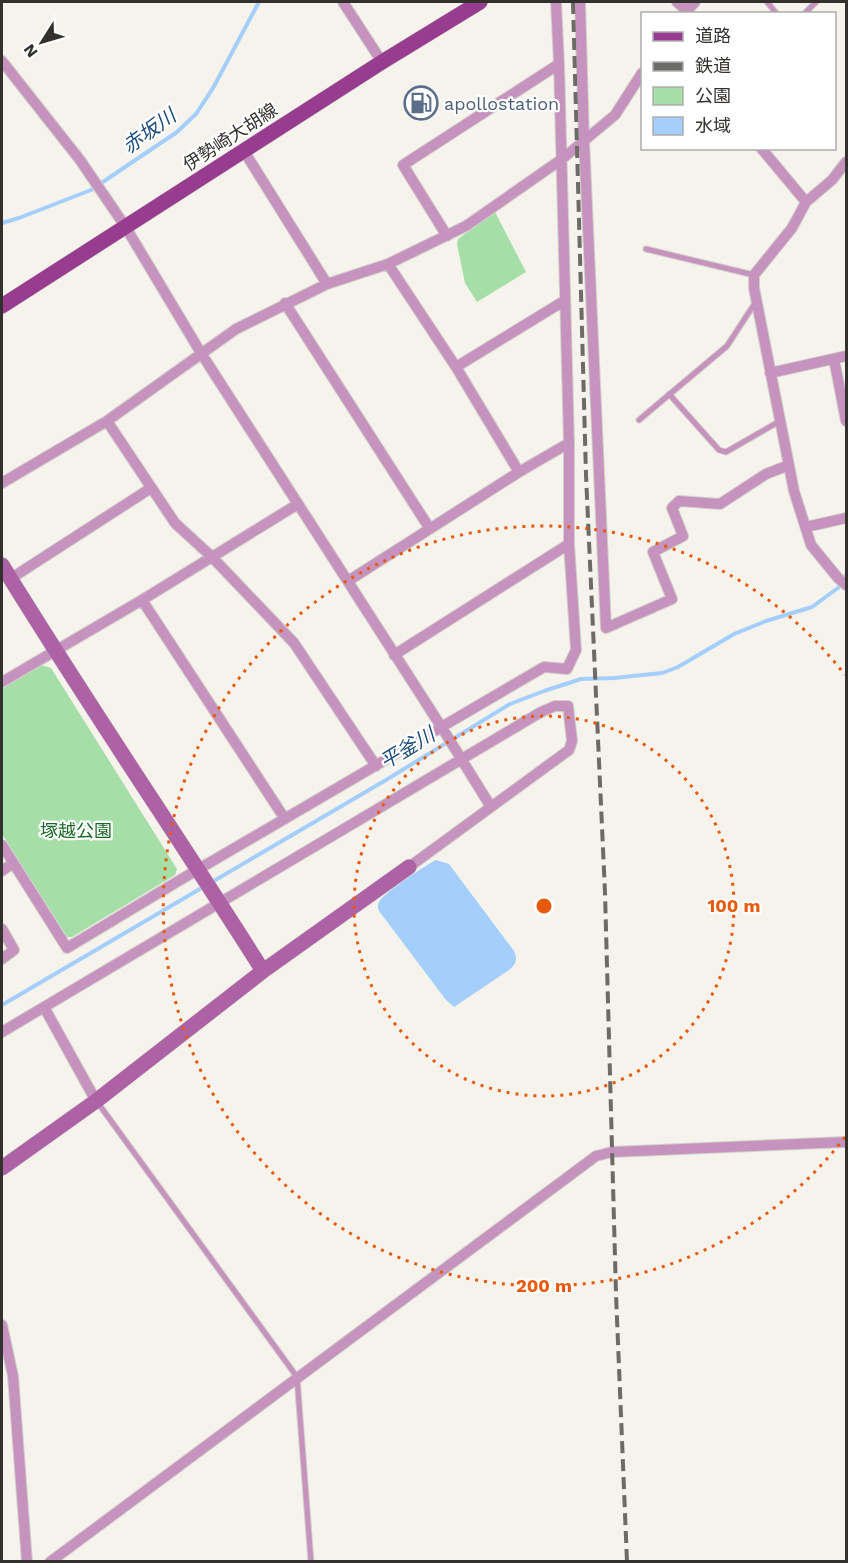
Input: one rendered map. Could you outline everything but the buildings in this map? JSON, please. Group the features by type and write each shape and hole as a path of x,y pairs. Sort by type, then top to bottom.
{"main road":[{"name":"伊勢崎大胡線","path":"2,306 382,62 480,2"}],"street":[{"path":"343,2 382,62"},
{"path":"2,845 67,948 201,872 285,819 443,729 544,667 567,669 576,650 569,544 569,443 556,2"},
{"path":"580,2 606,628 672,599 653,552 682,537 672,508 679,501 720,504 766,474 789,465"},
{"path":"677,2 686,12 695,2"},
{"path":"2,61 80,160 125,226 201,353 491,807"},
{"path":"447,236 403,165 559,64"},
{"path":"2,483 107,421 236,329 327,284 388,264 466,225 562,159 615,114 641,75"},
{"path":"763,150 806,202"},
{"path":"244,151 327,284"},
{"path":"842,582 811,545 794,491 756,301 754,275 792,228 806,202 832,180 846,162"},
{"path":"388,264 456,366 519,472"},
{"path":"456,366 564,301"},
{"path":"285,303 430,529"},
{"path":"770,373 846,357"},
{"path":"834,359 846,421"},
{"path":"107,421 176,523 212,557 294,643 376,766"},
{"path":"348,581 519,472 569,443"},
{"path":"10,579 151,488"},
{"path":"2,681 142,600 298,504"},
{"path":"806,527 846,518"},
{"path":"394,655 569,544"},
{"path":"2,565 55,651 201,872 263,971"},
{"path":"142,600 285,819"},
{"path":"2,1032 218,899 461,758 548,708 568,706 572,741 568,750 263,971 96,1101 2,1168"},
{"path":"2,871 14,863"},
{"path":"2,929 14,950 2,959"},
{"path":"44,1007 96,1101"},
{"path":"50,1562 596,1156 612,1152 846,1142"},
{"path":"2,1325 13,1376 27,1562"}],"lane":[{"path":"646,249 754,275"},
{"path":"639,420 727,346 756,301"},
{"path":"669,394 719,450 726,452 780,421"},
{"path":"96,1101 297,1377 311,1562"}],"green space":[{"path":"495,212 526,272 477,302 465,283 458,239"},
{"name":"塚越公園","path":"41,665 51,668 177,869 175,875 72,937 67,937 2,834 2,689"}],"water":[{"path":"436,860 449,864 514,951 516,957 515,964 509,970 454,1007 446,1000 378,907 379,902 388,893"}],"waterway":[{"name":"赤坂川","path":"2,223 91,190 177,132 196,114 213,88 259,2"},
{"name":"平釜川","path":"212,882 510,704 581,679 662,673 678,667 734,634 766,621 812,607 838,588 846,575"},
{"name":"平釜川","path":"2,1005 205,886"}],"railway":[{"path":"573,2 586,475 605,893 616,1294 627,1562"}],"place":[{"name":"apollostation","path":"421,103"}]}
